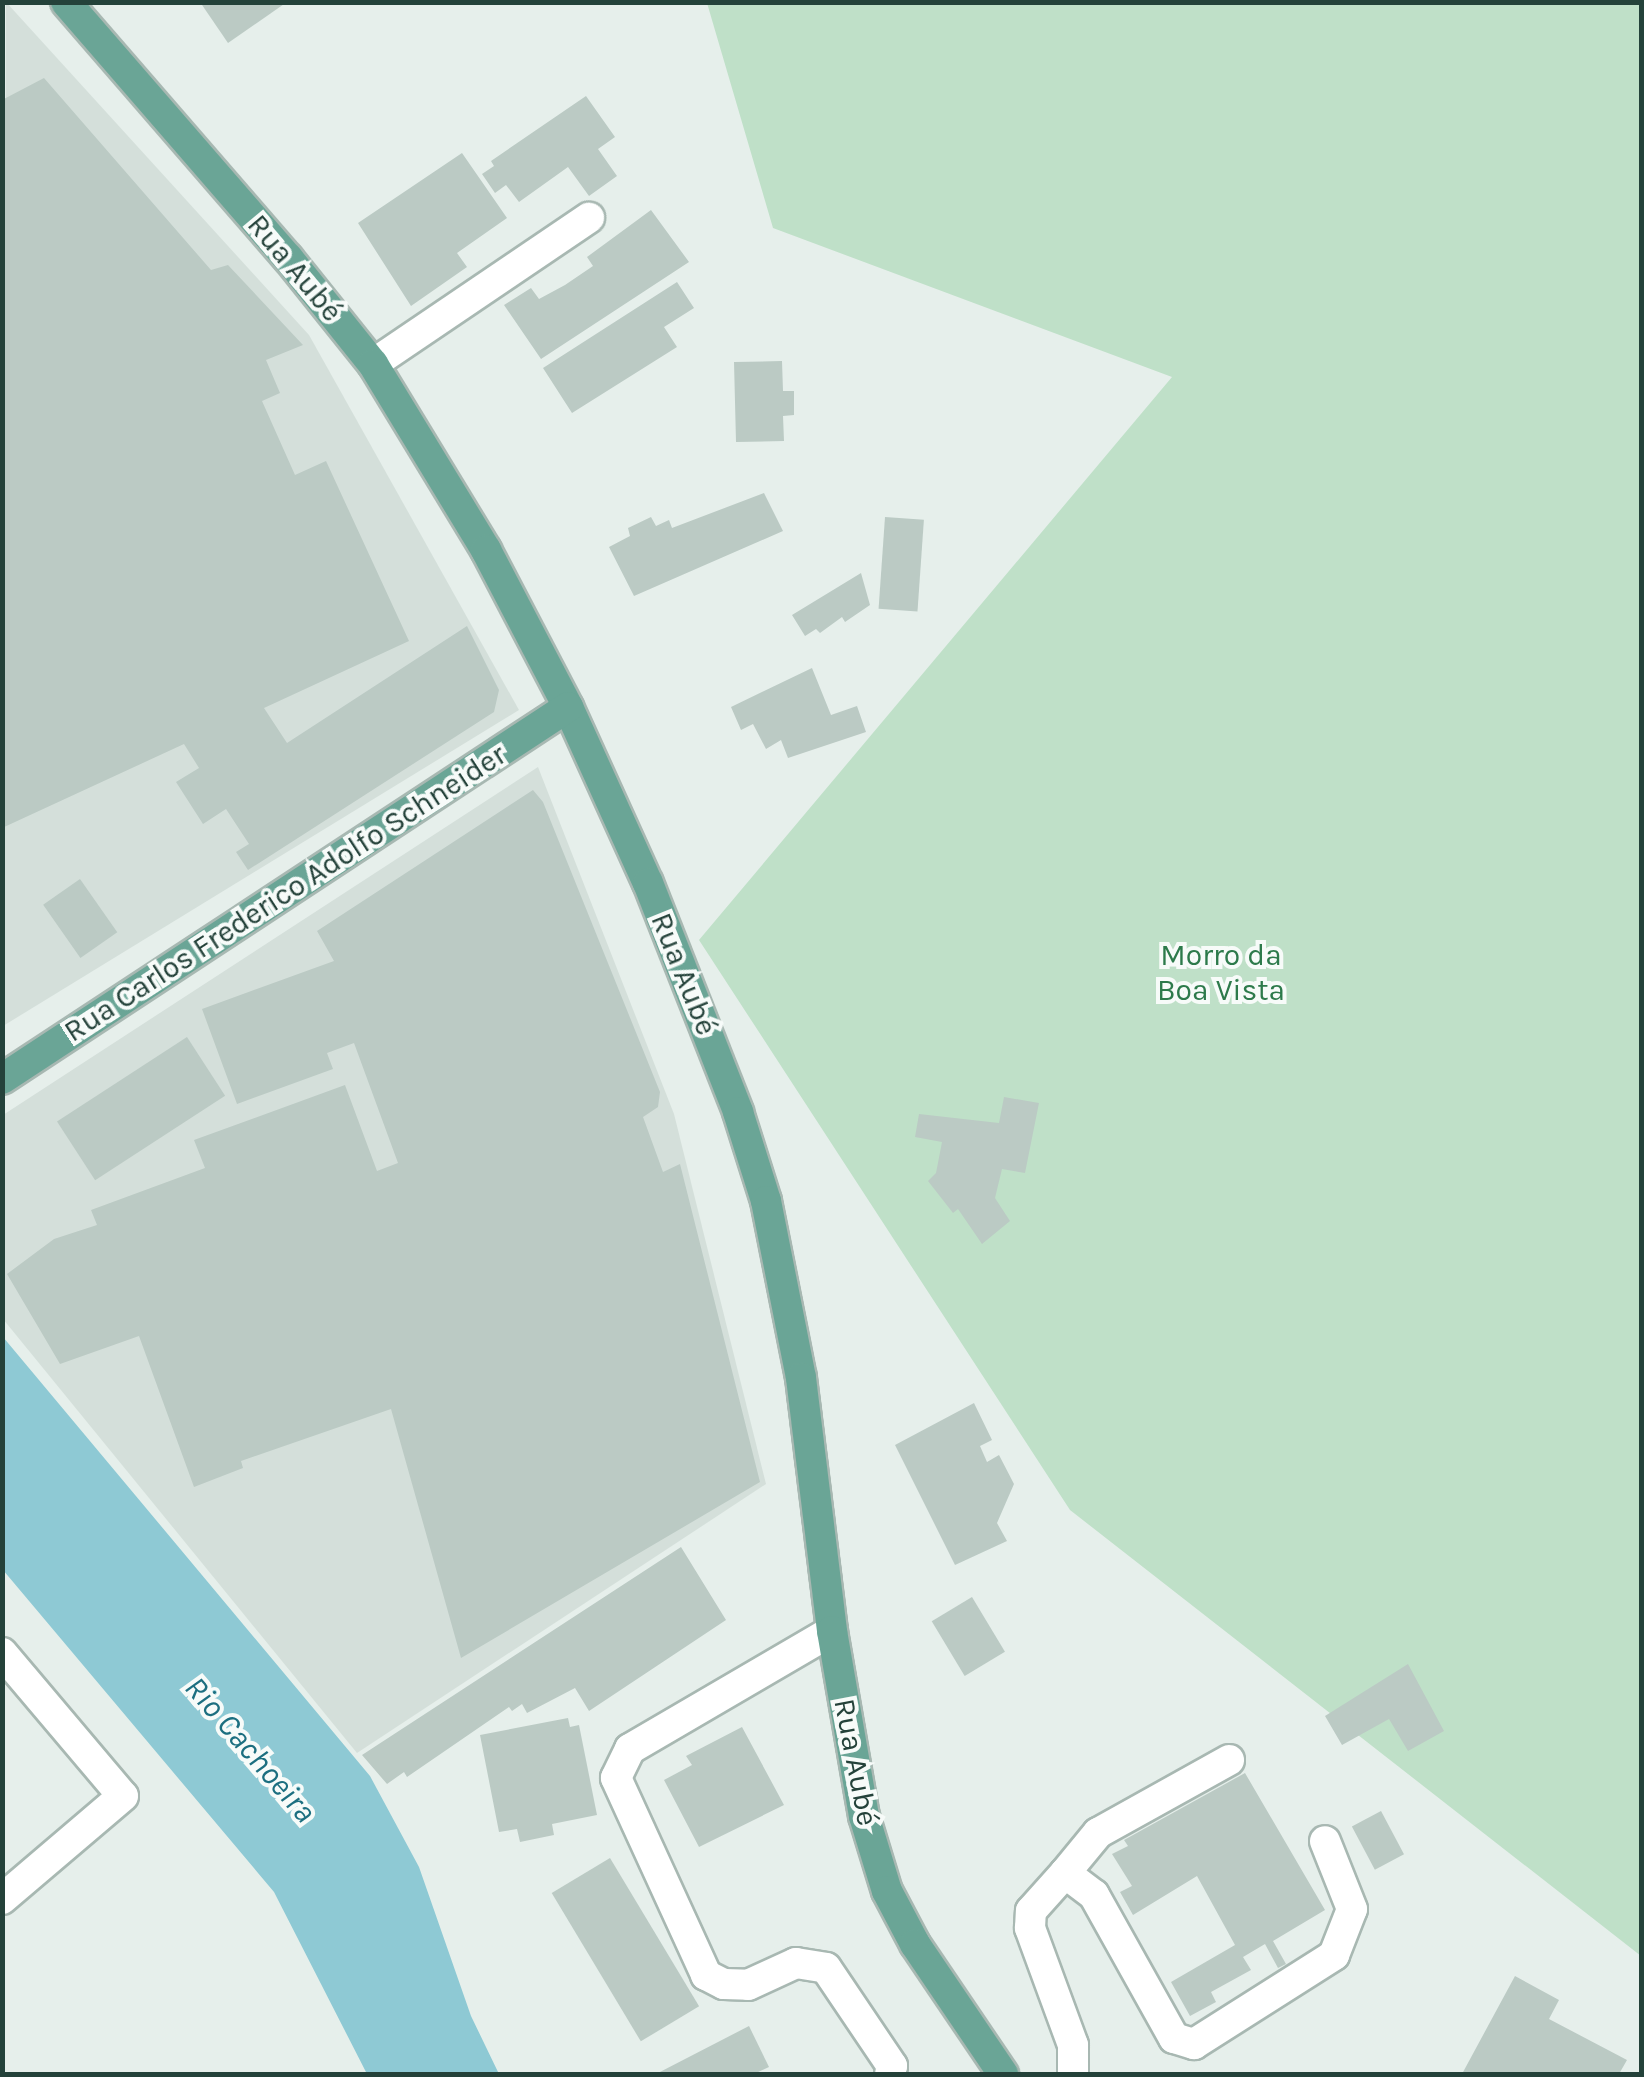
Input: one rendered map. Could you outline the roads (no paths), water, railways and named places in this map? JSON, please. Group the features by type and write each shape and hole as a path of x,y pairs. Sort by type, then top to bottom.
{"main road":[{"name":"Rua Aubé","path":"66,2 300,272 372,364 486,550 568,707 680,960 766,1200 801,1378 832,1631 864,1816 887,1891 946,1997 1004,2074"},
{"name":"Rua Carlos Frederico Adolfo Schneider","path":"2,1079 568,707"}],"street":[{"path":"372,364 589,218"},
{"path":"832,1631 630,1749 616,1778 706,1975 724,1984 748,1985 796,1963 826,1968 892,2066 890,2074"},
{"path":"2,1653 123,1796 2,1899"},
{"path":"1073,2074 1073,2045 1030,1928 1031,1912 1098,1833 1228,1760"},
{"path":"1066,1873 1094,1895 1174,2038 1194,2044 1334,1955 1352,1909 1325,1841"}],"water":[{"name":"Rio Cachoeira","path":"3,1337 370,1776 419,1867 471,2016 499,2074 367,2074 274,1892 3,1570"}],"park label":[{"name":"Morro da Boa Vista","path":"1221,972"}]}
